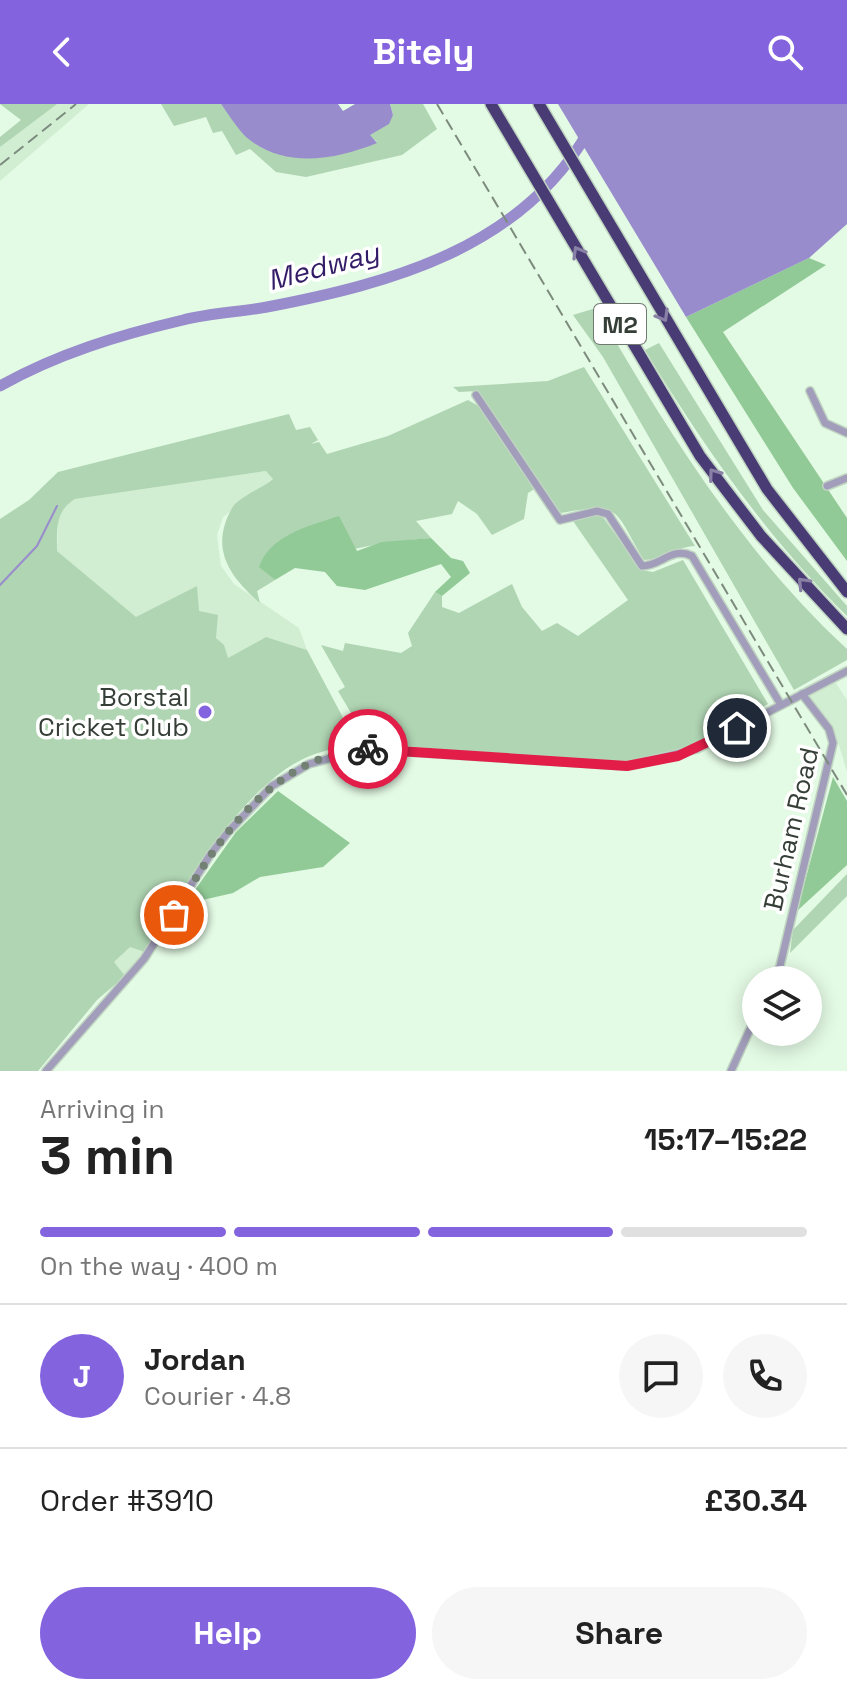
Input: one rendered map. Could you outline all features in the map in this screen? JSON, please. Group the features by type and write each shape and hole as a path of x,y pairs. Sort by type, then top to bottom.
{"highway":[{"name":"M2","path":"491,104 669,408 761,536 847,629"},
{"name":"M2","path":"539,104 705,388 786,516 847,592"}],"street":[{"path":"810,391 825,423 835,431 847,433"},
{"path":"476,395 560,520 602,511 613,520 642,566 651,566 676,553 692,556 781,705"},
{"path":"827,486 847,478"},
{"path":"46,1071 144,959 229,831 272,786 309,764 336,753 365,749 627,766 697,749 847,671"},
{"name":"Burham Road","path":"780,966 833,743 829,729 802,694"},
{"path":"731,1071 742,1046"}],"shaded area":[{"path":"0,104 57,104 0,147 0,137 21,120"},
{"path":"53,104 89,104 0,181 0,147"},
{"path":"161,104 221,104 245,135 377,142 369,135 393,115 390,104 423,104 437,129 402,155 306,177 276,172 250,149 236,155 222,131 213,133 206,117 174,126"},
{"path":"221,104 338,104 343,111 355,104 390,104 393,115 389,124 370,135 377,143 326,157 291,157 259,146 244,135"},
{"path":"558,104 847,104 847,224 809,258 686,317"},
{"path":"596,308 650,399 709,488 773,572 847,649 847,660 794,690 603,357 573,315"},
{"path":"659,343 763,510 847,606 847,616 790,555 713,456 645,350"},
{"path":"584,367 695,546 644,560 614,513 596,509 561,513 477,391 459,392 453,387 548,381"},
{"path":"468,400 480,407 536,488 528,493 524,519 492,535 477,514 458,501 452,514 416,521 431,538 260,567 275,580 257,591 260,603 232,572 226,561 222,536 235,504 273,479 266,471 75,499 64,509 58,521 57,551 136,617 197,586 199,611 218,615 216,638 224,645 228,658 266,637 307,650 356,742 303,759 256,794 234,818 194,873 145,952 130,947 114,962 125,976 97,1000 38,1071 0,1071 0,519 29,500 58,472 289,414 296,430 310,427 318,440 311,444 319,442 327,454 388,436"},
{"path":"266,471 274,478 223,517 217,535 221,566 234,584 299,628 307,650 266,637 228,658 136,618 57,551 58,520 64,506 75,499"},
{"path":"600,513 641,570 653,572 683,560 768,704 702,741 664,755 630,761 569,760 369,743 338,691 345,687 321,645 343,651 345,643 401,653 412,646 408,633 435,592 442,596 442,607 459,613 512,584 522,607 542,631 557,623 578,636 628,600 573,521"},
{"path":"835,682 847,700 847,772 835,732 809,696"},
{"path":"847,874 847,896 790,953 793,930"},
{"path":"130,946 145,952 125,976 113,963"}],"green space":[{"path":"809,258 826,265 723,332 847,518 847,561 793,488 686,317"},
{"path":"339,516 357,551 382,542 431,538 451,558 463,561 470,573 442,596 435,592 451,577 441,564 365,590 337,586 325,572 295,568 275,580 259,567 264,556 281,539"},
{"path":"833,777 847,801 847,865 797,911"},
{"path":"278,791 350,843 323,867 260,877 233,893 185,904 236,832"}],"waterway":[{"name":"Medway","path":"0,386 66,355 135,332 360,286 449,254 490,232 527,205 560,172 588,132"},
{"path":"0,585 37,546 57,506"}],"railway":[{"path":"0,165 76,104"},
{"path":"437,104 847,795"}],"way so far":[{"path":"174,915 210,855 272,786 322,758 368,749"}],"place":[{"name":"Borstal Cricket Club","path":"205,712"}],"route":[{"path":"368,749 627,766 678,756 737,728"}]}
